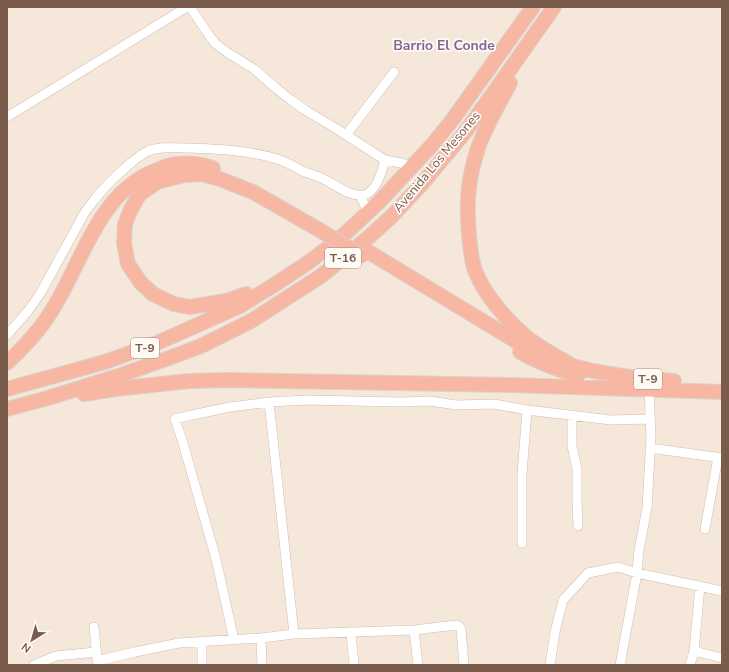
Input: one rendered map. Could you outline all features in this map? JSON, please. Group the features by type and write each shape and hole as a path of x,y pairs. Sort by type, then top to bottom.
{"highway":[{"name":"Avenida Los Mesones","path":"7,388 105,362 157,344 240,306 308,262 330,246 368,213 433,144 453,119 533,7"},
{"name":"Avenida Los Mesones","path":"7,409 48,398 201,346 251,321 321,276 392,216 421,184 466,131 551,11"},
{"path":"551,11 496,109 478,146 468,185 467,210 472,260 476,272 487,293 509,321 524,335 546,351 575,367"},
{"path":"7,363 47,318 99,222 115,199 134,182 151,172 172,164 200,164 251,181 364,253 514,340 556,362 575,367"},
{"path":"274,285 226,301 190,307 174,304 154,294 141,283 128,264 124,243 125,224 131,209 140,194 157,182 184,175 204,174 253,192 326,230"},
{"path":"364,253 516,350 545,365 567,372 649,389"},
{"name":"T-9","path":"575,367 620,376 680,382 722,382"},
{"path":"48,398 189,381 227,380 649,389"},
{"name":"T-9","path":"649,389 722,392"}],"street":[{"path":"7,117 187,7"},
{"path":"190,7 212,38 222,49 254,68 277,89 305,110 385,160 412,167"},
{"path":"346,135 394,72"},
{"path":"7,335 28,311 40,294 91,203 114,177 139,156 154,150 166,148 210,149 253,154 287,163 324,179 347,192 360,195 371,192 380,176 385,160"},
{"path":"360,195 368,213"},
{"path":"620,665 647,508 650,448 649,389"},
{"path":"234,640 216,559 175,419 230,407 268,402 307,400 399,402 430,401 456,405 494,404 527,410 611,420 650,419"},
{"path":"268,402 294,634"},
{"path":"522,543 522,474 527,410"},
{"path":"572,416 572,446 578,469 578,526"},
{"path":"650,448 720,458 705,529"},
{"path":"550,665 555,632 563,600 588,574 618,567 637,573 722,591"},
{"path":"690,665 694,651 700,586"},
{"path":"34,665 56,656 97,659 178,643 261,638 294,634 414,630 459,626 464,665"},
{"path":"94,627 97,659"},
{"path":"414,630 418,665"},
{"path":"351,632 354,665"},
{"path":"261,638 262,665"},
{"path":"202,642 202,665"},
{"path":"694,651 722,658"}],"shaded area":[{"path":"7,7 722,7 722,665 7,665"}],"district":[{"name":"Barrio El Conde","path":"444,45"}]}
